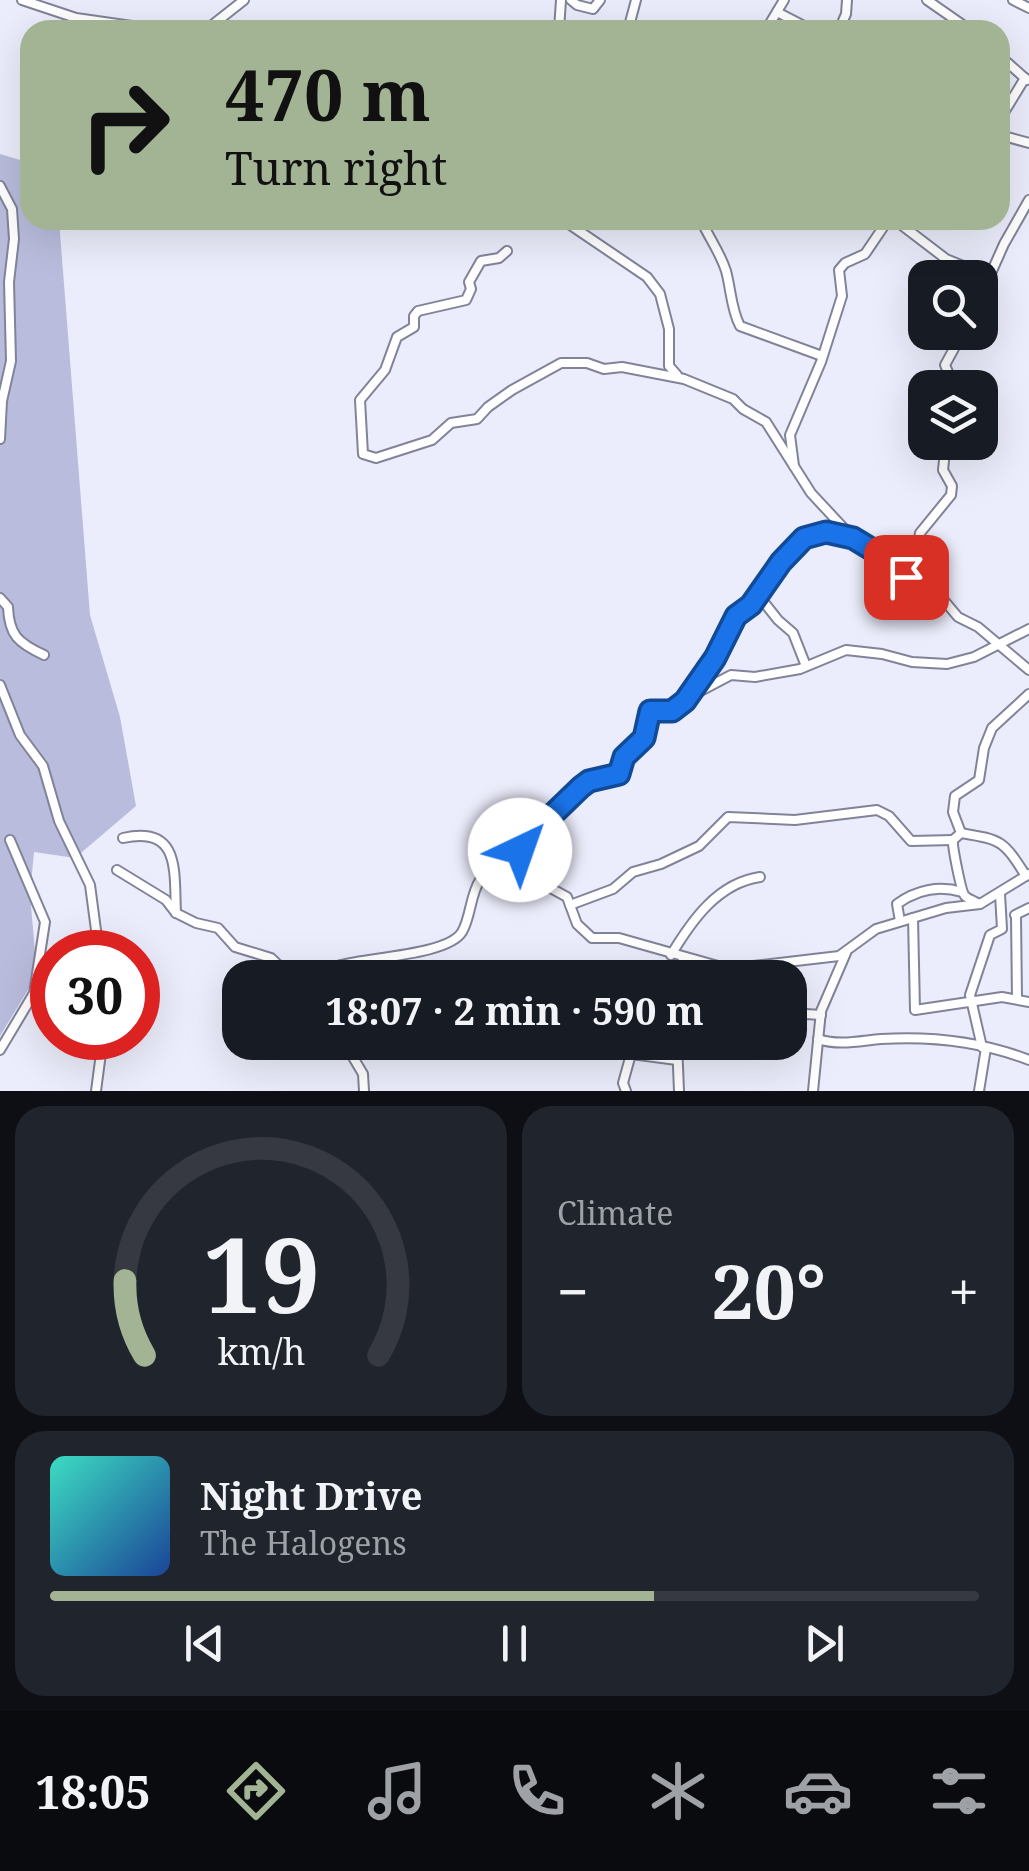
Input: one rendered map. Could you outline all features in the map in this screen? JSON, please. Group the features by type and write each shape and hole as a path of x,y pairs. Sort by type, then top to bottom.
{"street":[{"path":"22,0 90,20"},
{"path":"219,20 244,0"},
{"path":"571,0 576,6 593,10 600,0"},
{"path":"773,20 784,0"},
{"path":"927,0 956,20"},
{"path":"1013,0 1029,8"},
{"path":"778,12 793,20"},
{"path":"1010,105 1027,80"},
{"path":"0,186 13,214 14,248 9,282 11,362 2,401 0,439"},
{"path":"998,260 1029,200"},
{"path":"579,230 647,277 660,294 670,329 670,368 681,378"},
{"path":"708,230 726,269 740,326 822,356"},
{"path":"794,468 790,435 843,291 838,270 865,254 884,230"},
{"path":"906,230 948,260"},
{"path":"508,251 499,258 481,261 469,282 466,300 418,312 414,315 414,327 398,336 385,370 360,400 364,455 374,459 432,440 451,423 474,420 512,390 562,363 587,363 604,369 622,367 681,378 733,399 762,419 811,493 853,538 942,598 958,617 978,627 1029,670"},
{"path":"910,579 920,534 951,495 944,460"},
{"path":"685,701 715,658 736,616 758,596 781,562 804,538 826,532 853,538"},
{"path":"758,596 794,633 806,666"},
{"path":"0,598 9,610 8,625 22,643 44,655"},
{"path":"528,877 520,865 524,842 589,781 619,774 624,757 644,738 650,710 672,711 731,674 758,677 806,666 846,650 916,663 947,664 974,657 1029,629"},
{"path":"0,685 22,739 43,766 60,821 90,884 96,930"},
{"path":"961,832 954,812 955,796 980,780 984,748 992,728 1029,694"},
{"path":"570,904 613,889 633,872 699,846 728,817 796,820 877,810 911,841 952,840 961,832 989,836 1004,845 1027,879 980,904 946,908 871,932 846,954 826,994 813,1091"},
{"path":"123,838 146,835 170,848 176,912"},
{"path":"0,1050 34,993 44,922 10,840"},
{"path":"952,840 962,892"},
{"path":"117,870 166,900 176,912 196,923 218,928 235,947 273,960"},
{"path":"368,960 400,953 422,954 461,934 480,880 497,874 528,877 560,892 570,904 577,924 592,938 619,938 705,964 741,967 846,954"},
{"path":"671,954 692,923 720,893 739,880 760,877"},
{"path":"900,921 897,904 936,888 962,892 980,904"},
{"path":"978,1091 984,1047 971,986 990,935 1002,929 1000,894"},
{"path":"1001,916 1016,915 1029,908"},
{"path":"1016,915 1017,998"},
{"path":"913,918 914,1008 920,1011 972,1001 1017,998 1029,1002"},
{"path":"807,1015 821,1016"},
{"path":"818,1040 844,1043 930,1039 984,1047 1029,1060"},
{"path":"96,1091 101,1060"},
{"path":"354,1060 362,1074 364,1091"},
{"path":"626,1091 622,1084 629,1060"},
{"path":"677,1060 679,1091"}],"shaded area":[{"path":"0,154 20,160 20,230 60,230 90,615 120,717 136,806 75,858 34,852 30,987 0,1036"}],"route":[{"path":"520,850 581,787 589,781 619,774 624,757 644,738 650,711 672,711 685,701 715,658 736,616 751,605 781,562 804,538 826,532 853,538 886,558 906,577"}]}
